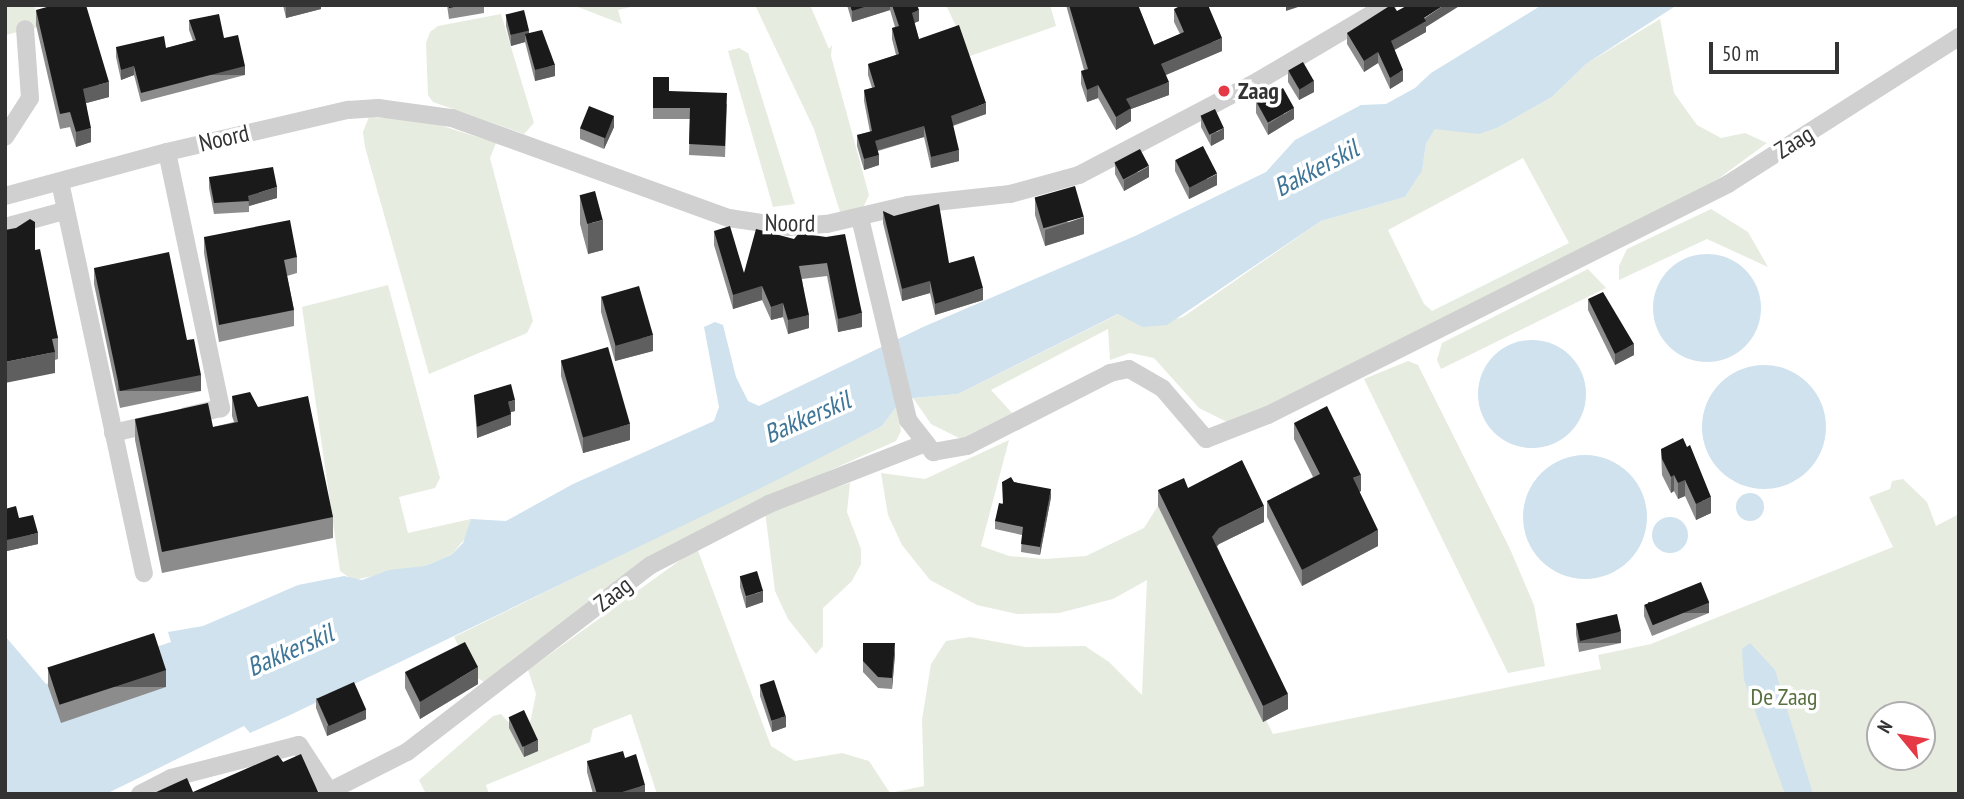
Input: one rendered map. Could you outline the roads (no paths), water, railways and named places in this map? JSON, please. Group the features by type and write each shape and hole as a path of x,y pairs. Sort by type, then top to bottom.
{"street":[{"name":"Noord","path":"5,196 167,152 348,110 420,111 452,118 729,218 789,227 860,218 908,205 1010,194 1079,175 1258,81 1387,5"},
{"path":"5,137 30,98 25,29"},
{"name":"Zaag","path":"141,794 171,778 299,745 330,793 407,752 650,565 769,504 923,444 933,452 967,446 1110,373 1129,369 1163,389 1206,439 1228,433 1728,184 1959,37"},
{"name":"Noord","path":"113,433 221,408 167,152"},
{"path":"60,182 64,211 144,573"},
{"path":"5,227 64,211"},
{"path":"860,218 908,420 923,444"}],"water":[{"name":"Bakkerskil","path":"1542,5 1677,5 1586,64 1552,97 1499,127 1479,134 1435,129 1426,144 1422,171 1405,197 1321,221 1167,325 1142,327 1118,314 958,394 913,398 897,406 882,426 771,483 288,716 250,733 244,726 106,794 5,794 5,636 46,684 171,642 168,632 203,626 298,585 344,576 362,580 389,570 425,566 451,555 463,543 471,519 506,521 573,484 714,421 719,407 704,327 715,322 723,325 736,377 748,401 759,406 923,327 1135,236 1266,172 1295,140 1361,105 1386,104"},
{"path":"1707,254 1728,258 1745,270 1757,287 1761,308 1757,329 1745,346 1728,358 1707,362 1686,358 1669,346 1657,329 1653,308 1657,287 1669,270 1686,258"},
{"path":"1532,340 1553,344 1570,356 1582,373 1586,394 1582,415 1570,432 1553,444 1532,448 1511,444 1494,432 1482,415 1478,394 1482,373 1494,356 1511,344"},
{"path":"1764,365 1788,370 1808,383 1821,403 1826,427 1821,451 1808,471 1788,484 1764,489 1740,484 1720,471 1707,451 1702,427 1707,403 1720,383 1740,370"},
{"path":"1585,455 1609,460 1629,473 1642,493 1647,517 1642,541 1629,561 1609,574 1585,579 1561,574 1541,561 1528,541 1523,517 1528,493 1541,473 1561,460"},
{"path":"1750,493 1760,497 1764,507 1760,517 1750,521 1740,517 1736,507 1740,497"},
{"path":"1670,517 1683,522 1688,535 1683,548 1670,553 1657,548 1652,535 1657,522"},
{"path":"1750,643 1775,670 1813,794 1785,794 1744,680 1742,649"}],"place":[{"name":"Zaag","path":"1224,91"}],"park label":[{"name":"De Zaag","path":"1784,697"}]}
